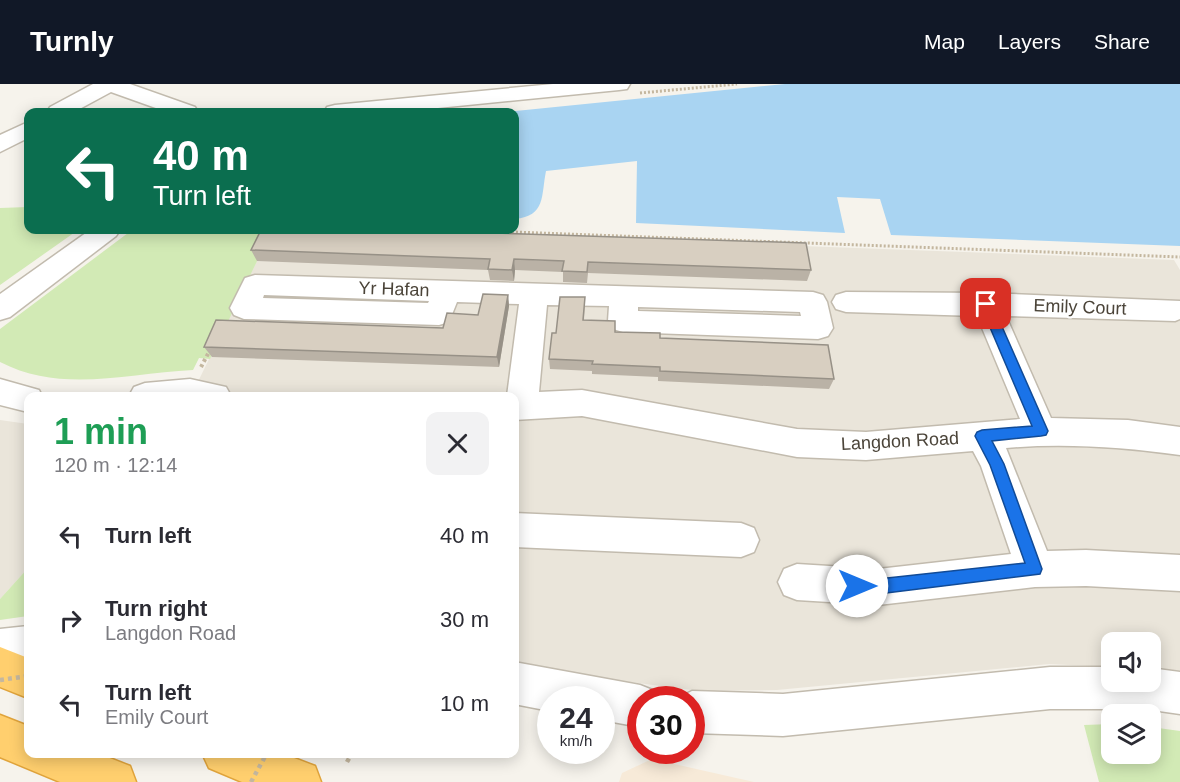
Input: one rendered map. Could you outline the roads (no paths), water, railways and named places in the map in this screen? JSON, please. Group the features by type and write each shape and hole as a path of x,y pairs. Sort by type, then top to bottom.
{"highway":[{"path":"0,667 24,676"},
{"path":"0,736 24,745"},
{"path":"55,758 114,782"},
{"path":"237,758 299,782"}],"street":[{"path":"65,108 109,84 176,108"},
{"path":"376,108 620,84"},
{"path":"0,145 24,131"},
{"path":"0,309 102,234"},
{"name":"Yr Hafan","path":"255,285 244,308 322,299 439,314 446,291 624,297 623,321 730,312 818,328 813,302"},
{"path":"519,400 534,294"},
{"name":"Emily Court","path":"846,302 1175,310"},
{"path":"986,304 1041,431"},
{"path":"0,393 24,398"},
{"name":"Langdon Road","path":"519,407 582,403 797,443 866,446 1041,431 1128,434 1180,441"},
{"path":"982,436 997,464 1035,569"},
{"path":"519,530 741,540"},
{"path":"797,582 878,586 1035,569 1086,568 1180,573"},
{"path":"0,649 24,646"},
{"path":"519,684 537,687"},
{"path":"705,712 783,715 1050,687 1145,688 1180,693"}],"water":[{"path":"785,84 1180,84 1180,246 891,235 880,199 837,197 845,233 636,223 637,161 546,171 542,196 537,209 532,214 519,218 519,111"}]}
